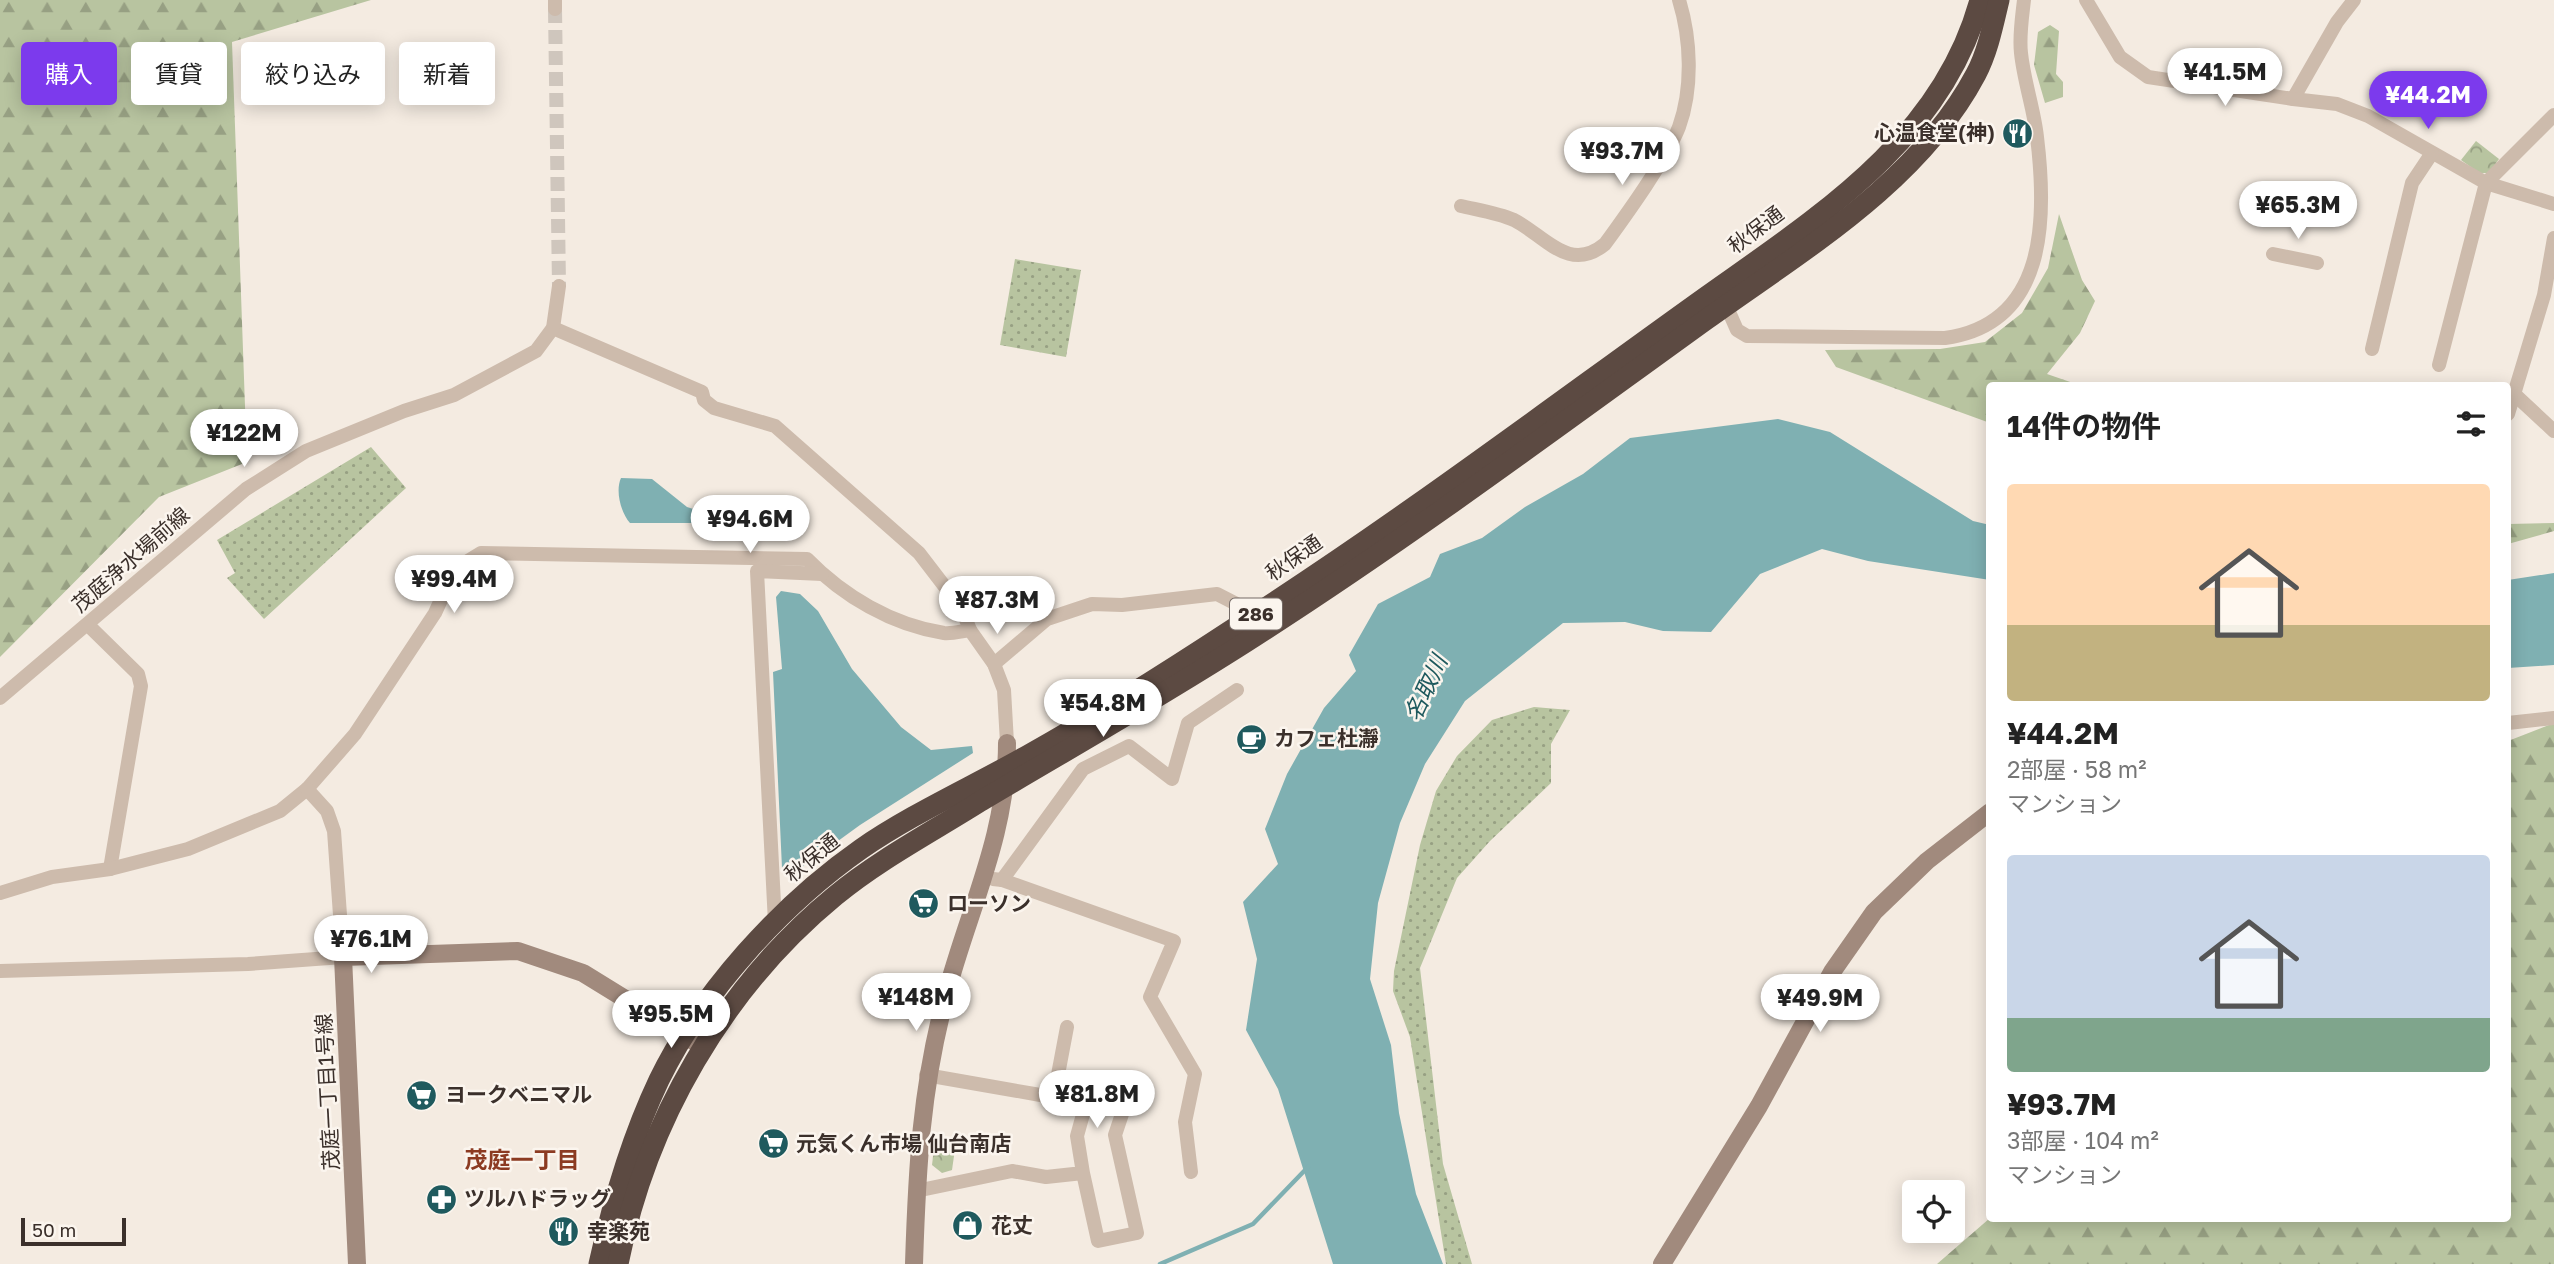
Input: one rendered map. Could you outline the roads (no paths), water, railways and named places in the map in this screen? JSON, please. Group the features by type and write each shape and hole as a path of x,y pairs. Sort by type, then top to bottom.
{"highway":[{"name":"秋保通","path":"618,1264 632,1204 678,1092 704,1048 754,976 796,931 835,896 881,862 1256,614 1460,474 1783,242 1886,159 1931,107 1960,56 1980,0"},
{"name":"秋保通","path":"599,1264 615,1198 638,1130 660,1077 686,1036 750,948 775,923 863,848 1006,777 1257,635 1363,566 1837,225 1913,161 1948,119 1977,71 1999,0"}],"street":[{"path":"1461,206 1510,219 1528,228 1543,242 1572,256 1596,251 1605,244 1679,127 1688,79 1689,43 1679,0"},
{"path":"1726,305 1737,330 1747,336 1945,338 1971,335 1995,322 2014,302 2028,277 2037,248 2043,213 2037,136 2021,53 2024,0"},
{"path":"2086,0 2120,57 2148,77 2337,104 2368,116 2486,183 2554,204"},
{"path":"2293,99 2337,22 2354,0"},
{"path":"2439,365 2486,183 2554,115"},
{"path":"2372,349 2412,183 2432,153"},
{"path":"2511,398 2549,297 2554,238"},
{"path":"2273,254 2317,263"},
{"path":"559,286 553,328 702,392 704,400 714,408 775,426 919,553 962,609 971,630 995,664 1004,690 1007,743 1002,814 993,879 946,992 926,1074 916,1191 914,1264"},
{"name":"茂庭浄水場前線","path":"0,698 246,489 306,451 367,425 454,395 536,351 553,328"},
{"path":"2512,392 2554,431"},
{"path":"0,893 52,877 110,869 188,849 257,823 280,811 307,789 355,734 435,613 455,569 481,553 807,559 849,597 906,623 946,634 971,630"},
{"path":"775,923 757,571 822,574"},
{"path":"995,664 1047,619 1091,604 1122,605 1217,594 1256,614"},
{"path":"88,625 138,674 141,686 110,869"},
{"path":"993,879 1083,769 1129,746 1172,779 1188,723 1237,690"},
{"path":"2511,723 2554,718"},
{"path":"307,789 327,811 334,831 343,957"},
{"path":"1662,1264 1759,1105 1832,972 1874,912 1927,862 1986,815"},
{"path":"993,879 1174,941 1150,997 1195,1074 1185,1122 1191,1172"},
{"path":"0,971 518,951 583,973 704,1048"},
{"name":"茂庭一丁目1号線","path":"343,957 357,1264"},
{"path":"926,1074 1046,1096 1057,1080 1067,1027"},
{"path":"1090,1089 1127,1099 1115,1135 1137,1233 1098,1241 1083,1173 1076,1136 1090,1089"},
{"path":"916,1191 1012,1171 1046,1177 1083,1173"}],"water":[{"name":"名取川","path":"1778,419 1830,432 1973,521 1986,524 1986,579 1868,561 1822,549 1760,574 1711,632 1663,631 1625,622 1563,623 1465,701 1425,764 1400,823 1378,903 1370,979 1391,1045 1399,1113 1416,1194 1443,1264 1333,1264 1278,1089 1246,1030 1257,959 1243,902 1278,864 1265,829 1287,774 1324,708 1356,671 1349,655 1378,604 1430,577 1440,554 1482,538 1525,507 1583,474 1630,438"},
{"path":"621,478 652,479 687,507 712,515 711,523 630,523 620,502"},
{"path":"2554,573 2554,665 2511,668 2511,580"},
{"path":"781,591 800,594 818,611 852,669 901,727 931,750 972,746 973,753 860,825 794,873 782,868 773,672 782,669 776,597"}],"waterway":[{"path":"1160,1264 1253,1224 1308,1167"}],"tunnel":[{"path":"555,9 559,286"}],"place":[{"name":"心温食堂(神)","path":"2018,133"},
{"name":"カフェ杜瀞","path":"1251,739"},
{"name":"ローソン","path":"924,904"},
{"name":"ヨークベニマル","path":"422,1095"},
{"name":"元気くん市場 仙台南店","path":"773,1144"},
{"name":"ツルハドラッグ","path":"441,1199"},
{"name":"花丈","path":"968,1226"},
{"name":"幸楽苑","path":"564,1232"}],"district":[{"name":"茂庭一丁目","path":"522,1160"}]}
